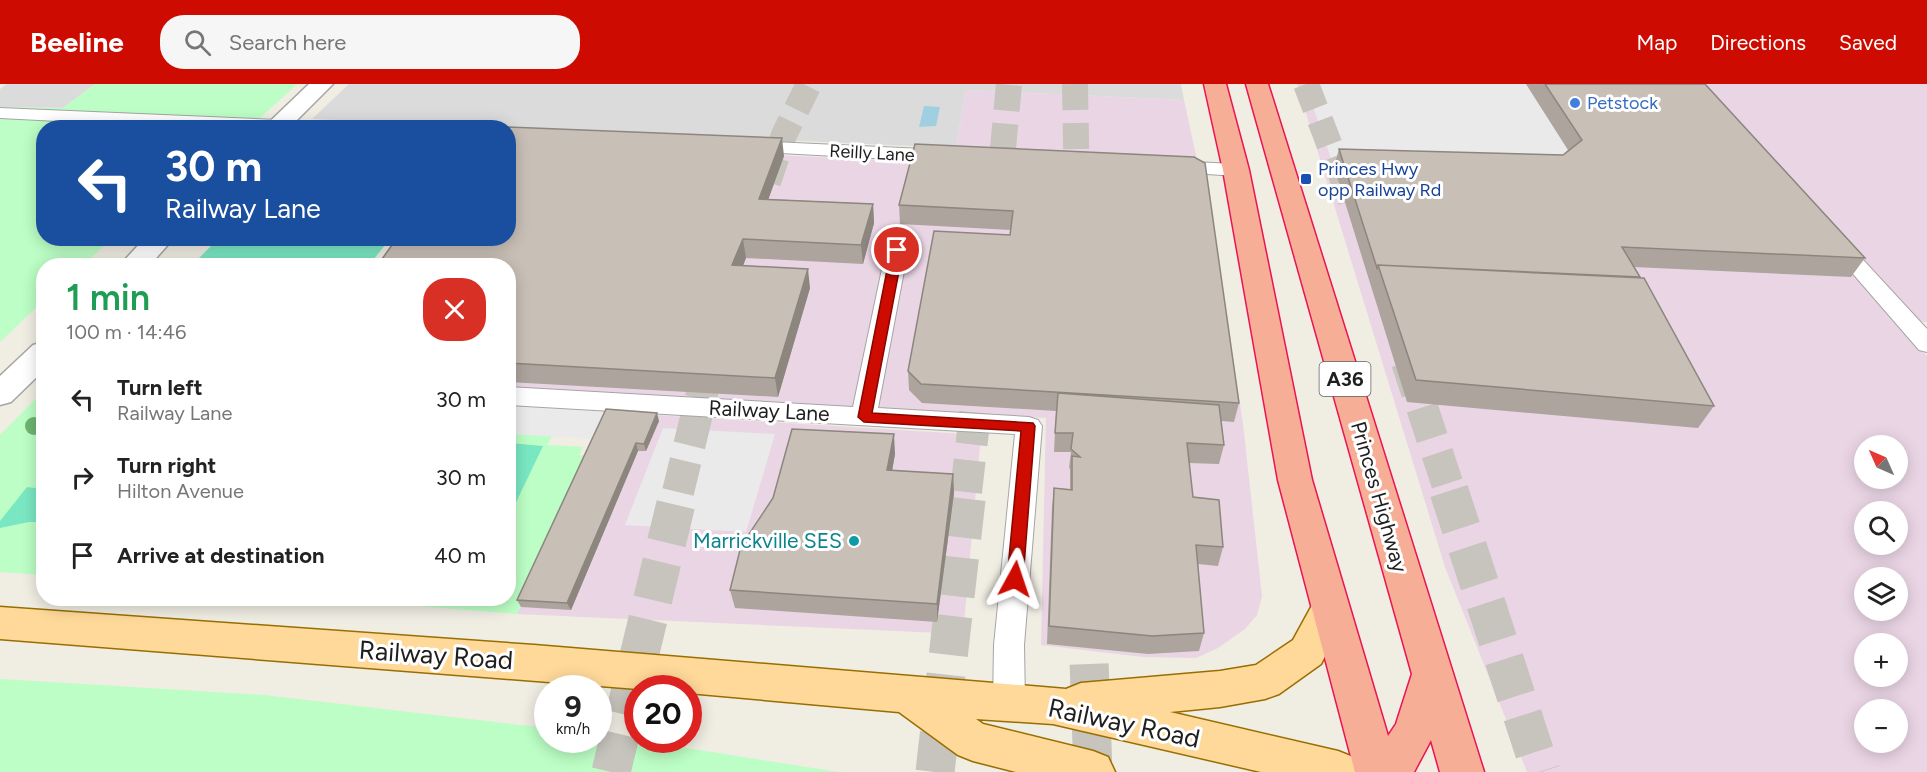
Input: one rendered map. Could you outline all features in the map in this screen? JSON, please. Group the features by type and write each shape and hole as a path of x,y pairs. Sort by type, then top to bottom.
{"highway":[{"path":"1215,84 1236,170 1295,480 1377,772"},
{"name":"Princes Highway","path":"1257,84 1462,772"},
{"path":"1390,772 1414,732 1432,675"}],"main road":[{"path":"1053,705 1220,689 1265,681 1307,652 1330,609"},
{"name":"Railway Road","path":"0,623 1053,705 1300,761 1338,772"},
{"path":"907,694 973,741 1008,761 1093,772"}],"street":[{"path":"283,120 322,84"},
{"path":"141,258 153,246"},
{"path":"0,394 36,365"}],"lane":[{"path":"0,113 149,120"},
{"name":"Reilly Lane","path":"734,147 959,157"},
{"path":"1148,166 1236,170"},
{"path":"1818,223 1927,344"},
{"path":"864,417 897,250"},
{"name":"Railway Lane","path":"516,396 1029,426 1009,645 1009,703"}],"shaded area":[{"path":"7,84 95,84 63,108 0,107 0,89"},
{"path":"349,84 1181,84 1184,100 966,90 956,148 516,128 516,120 312,119"},
{"path":"1297,84 1927,84 1927,322 1895,321 1927,356 1927,772 1527,772 1445,567"},
{"path":"1305,84 1526,84 1573,158 1334,167"},
{"path":"966,90 1184,100 1197,160 956,148"},
{"path":"516,143 1194,174 1206,181 1243,424 1262,596 1257,615 1245,629 1218,648 1196,658 1143,657 1041,645 1046,418 516,388 516,258 430,258 477,246 516,246"},
{"path":"516,407 607,412 596,439 516,434"},
{"path":"607,412 981,435 963,634 517,614 591,456"},
{"path":"663,428 775,434 746,532 625,525"}],"green space":[{"path":"95,84 297,84 259,119 36,120 36,246 104,246 91,258 36,258 36,308 0,342 0,107 63,108"},
{"path":"211,246 384,246 375,258 199,258"},
{"path":"36,398 36,575 0,572 0,435"},
{"path":"516,434 552,436 547,445 583,447 579,455 591,456 517,614 418,606 516,606"},
{"path":"516,444 543,446 516,502"},
{"path":"27,487 36,488 36,522 0,528 0,521"},
{"path":"0,679 264,695 534,726 534,753 612,753 612,736 624,738 624,753 702,753 702,750 838,772 0,772"}],"water":[{"path":"924,106 940,107 936,126 919,127"}],"building":[{"path":"1545,84 1705,84 1865,258 1622,247 1640,277 1378,265 1377,268 1339,149 1563,155 1582,140"},
{"path":"516,127 782,138 759,199 873,204 861,245 743,239 732,265 808,269 775,378 516,363 516,258 383,258 391,246 516,246"},
{"path":"915,144 1194,157 1205,163 1239,403 921,384 908,371 934,231 1010,235 1013,211 899,205"},
{"path":"1378,265 1644,278 1714,406 1416,380"},
{"path":"1058,393 1219,405 1224,445 1187,443 1193,497 1219,500 1223,547 1196,545 1204,633 1152,636 1049,626 1054,488 1072,490 1072,456 1080,457 1071,449 1073,433 1055,433"},
{"path":"606,409 657,413 644,444 636,443 567,603 517,600"},
{"name":"Marrickville SES","path":"792,429 894,434 887,470 953,474 937,604 730,590 741,546 773,498"}],"tunnel":[{"path":"768,182 784,135 809,84"},
{"path":"992,266 1009,84"},
{"path":"1075,84 1077,196"},
{"path":"1306,84 1351,200"},
{"path":"991,278 992,265"},
{"path":"678,492 713,348"},
{"path":"966,492 981,362"},
{"path":"1407,362 1450,492"},
{"path":"611,772 679,491"},
{"path":"935,772 967,491"},
{"path":"1449,491 1541,772"},
{"path":"1087,605 1093,772"}],"place":[{"name":"Petstock","path":"1575,103"},
{"name":"Princes Hwy opp Railway Rd","path":"1306,179"},
{"name":"Marrickville SES","path":"854,541"}],"route":[{"path":"897,250 864,417 1029,426 1015,579"}]}
